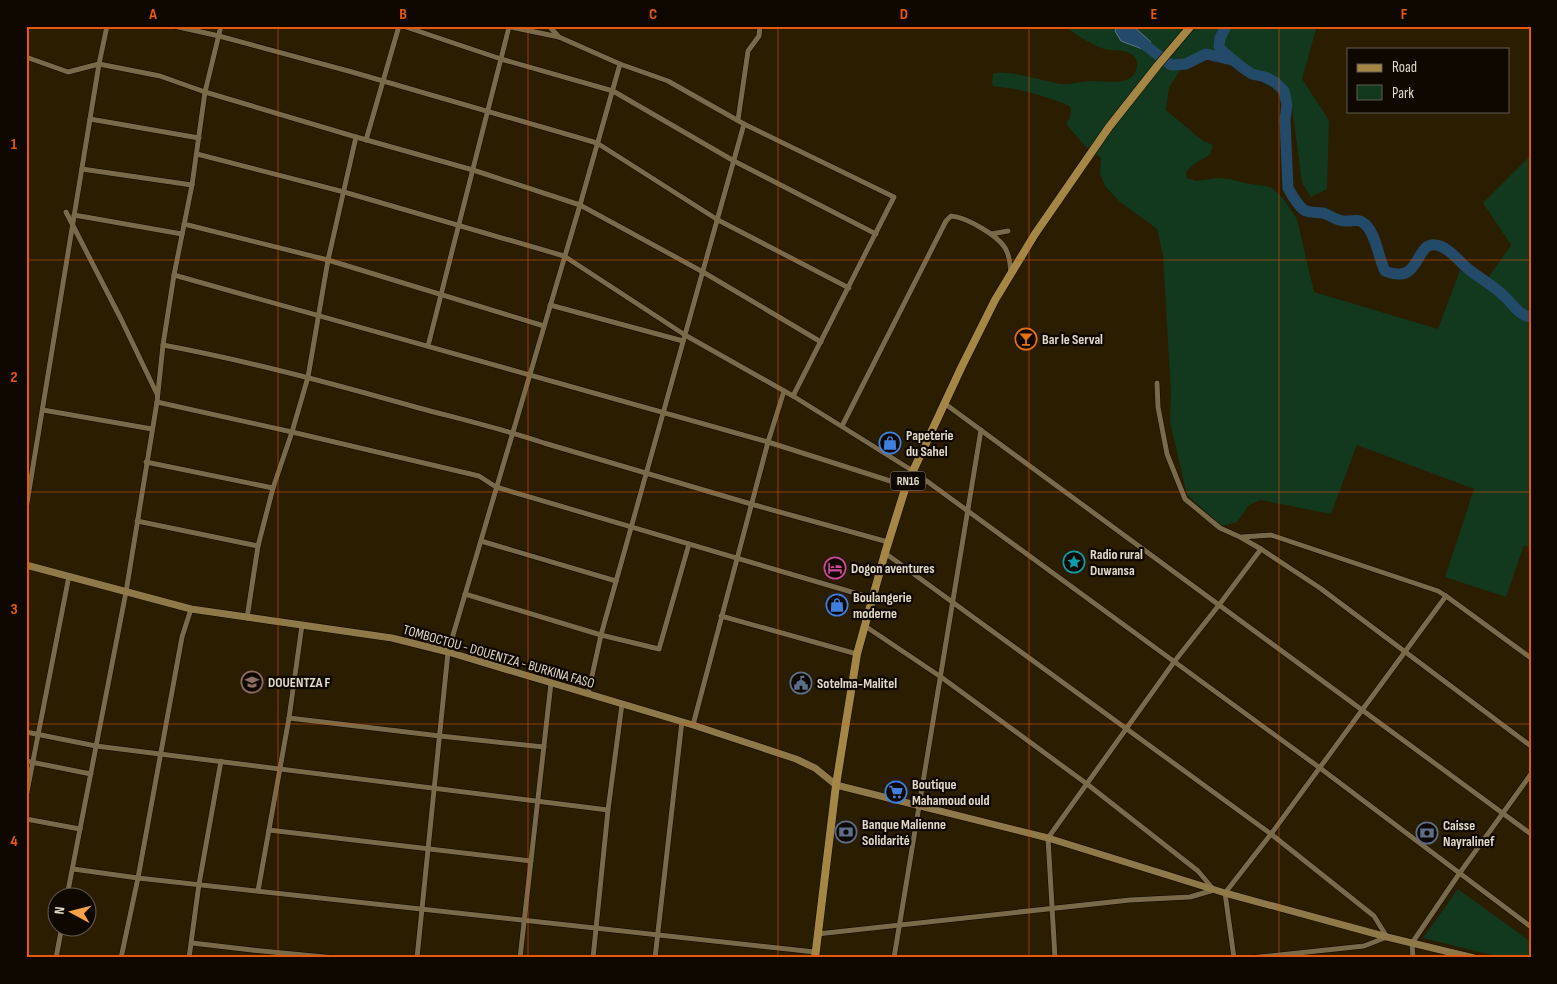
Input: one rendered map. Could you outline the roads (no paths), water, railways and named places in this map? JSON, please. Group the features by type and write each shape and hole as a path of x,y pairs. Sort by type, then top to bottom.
{"main road":[{"name":"RN16","path":"815,955 836,785 857,654 888,542 906,486 944,403 995,300 1053,207 1109,127 1191,26"},
{"name":"TOMBOCTOU - DOUENTZA - BURKINA FASO","path":"26,565 191,609 392,638 448,652 682,721 796,759 816,768 836,785"},
{"path":"836,785 1048,838 1214,890 1387,937 1474,958"}],"street":[{"path":"26,509 99,64 107,26"},
{"path":"174,26 219,36 384,81 597,143 718,220 849,288"},
{"path":"69,886 126,592 157,402 163,345 174,275 192,185 206,92 221,26"},
{"path":"366,140 401,26 501,59 612,91 734,161 876,234"},
{"path":"549,26 559,36"},
{"path":"738,120 748,51 759,36 760,26"},
{"path":"428,346 501,59 507,27 559,36 620,64 668,81 744,124 894,197 793,396"},
{"path":"26,56 68,72 99,64 160,76 206,92 473,170 580,205 703,272 820,342"},
{"path":"417,958 448,652 620,64"},
{"path":"90,119 199,138"},
{"path":"588,694 600,635 744,124"},
{"path":"247,618 258,546 308,377 328,260 356,137"},
{"path":"197,154 344,192 564,256 684,338 793,396 913,471 1320,768 1531,927"},
{"path":"82,169 192,185"},
{"path":"66,212 158,394"},
{"path":"74,215 182,234"},
{"path":"842,426 946,221 951,216 958,216 991,234 1003,244 1008,252 1012,274"},
{"path":"184,224 328,260 544,326"},
{"path":"991,234 1008,231"},
{"path":"174,275 768,442 906,486"},
{"path":"550,305 684,338"},
{"path":"163,345 308,377 466,421 513,432 544,443 751,504 888,542"},
{"path":"1157,384 1158,407 1167,454 1185,499 1220,528 1261,549 1320,588 1531,746"},
{"path":"693,725 751,504 784,391"},
{"path":"157,402 479,476 496,487 872,598"},
{"path":"944,403 1531,834"},
{"path":"42,410 152,429"},
{"path":"894,958 980,430"},
{"path":"146,462 274,488"},
{"path":"137,522 258,546"},
{"path":"1240,537 1271,535 1438,590 1531,658"},
{"path":"481,541 616,581"},
{"path":"465,594 600,635 659,649 689,544"},
{"path":"1055,958 1048,838 1174,662 1261,549"},
{"path":"885,553 1271,834 1374,916 1387,937 1364,946 1250,958"},
{"path":"26,797 69,576"},
{"path":"1234,958 1225,893 1271,834 1446,596"},
{"path":"121,958 138,878 182,637 191,609"},
{"path":"721,616 857,654"},
{"path":"258,891 289,718 302,625"},
{"path":"817,934 1130,900 1190,897 1214,890 1198,871 1087,784 941,677 865,626"},
{"path":"520,958 551,683"},
{"path":"593,958 608,810 622,704"},
{"path":"289,718 544,747"},
{"path":"656,958 682,721"},
{"path":"26,732 96,746 608,810"},
{"path":"26,761 91,774"},
{"path":"189,958 199,884 221,761"},
{"path":"1413,958 1412,943 1531,774"},
{"path":"26,819 80,829"},
{"path":"269,830 531,861"},
{"path":"73,869 138,878 658,935 815,955"},
{"path":"56,958 60,936"},
{"path":"192,943 335,958"}],"water":[{"path":"1117,26 1133,26 1151,42 1145,50 1121,41 1115,31"}],"waterway":[{"path":"1127,26 1127,31 1171,65 1186,64 1206,54 1232,60"},
{"path":"1226,26 1220,38 1219,46 1222,51 1252,74 1275,82 1284,91 1287,105 1285,120 1288,188 1301,208 1308,212 1323,213 1341,221 1358,220 1366,225 1373,235 1385,271 1397,274 1406,272 1426,248 1431,245 1440,246 1500,292 1519,312 1531,317"}],"place":[{"name":"Bar le Serval","path":"1026,339"},
{"name":"Papeterie du Sahel","path":"890,443"},
{"name":"Radio rural Duwansa","path":"1074,562"},
{"name":"Dogon aventures","path":"835,568"},
{"name":"Boulangerie moderne","path":"837,605"},
{"name":"DOUENTZA F","path":"252,682"},
{"name":"Sotelma-Malitel","path":"801,683"},
{"name":"Boutique Mahamoud ould","path":"896,792"},
{"name":"Banque Malienne Solidarité","path":"846,832"},
{"name":"Caisse Nayralinef","path":"1427,833"}]}
